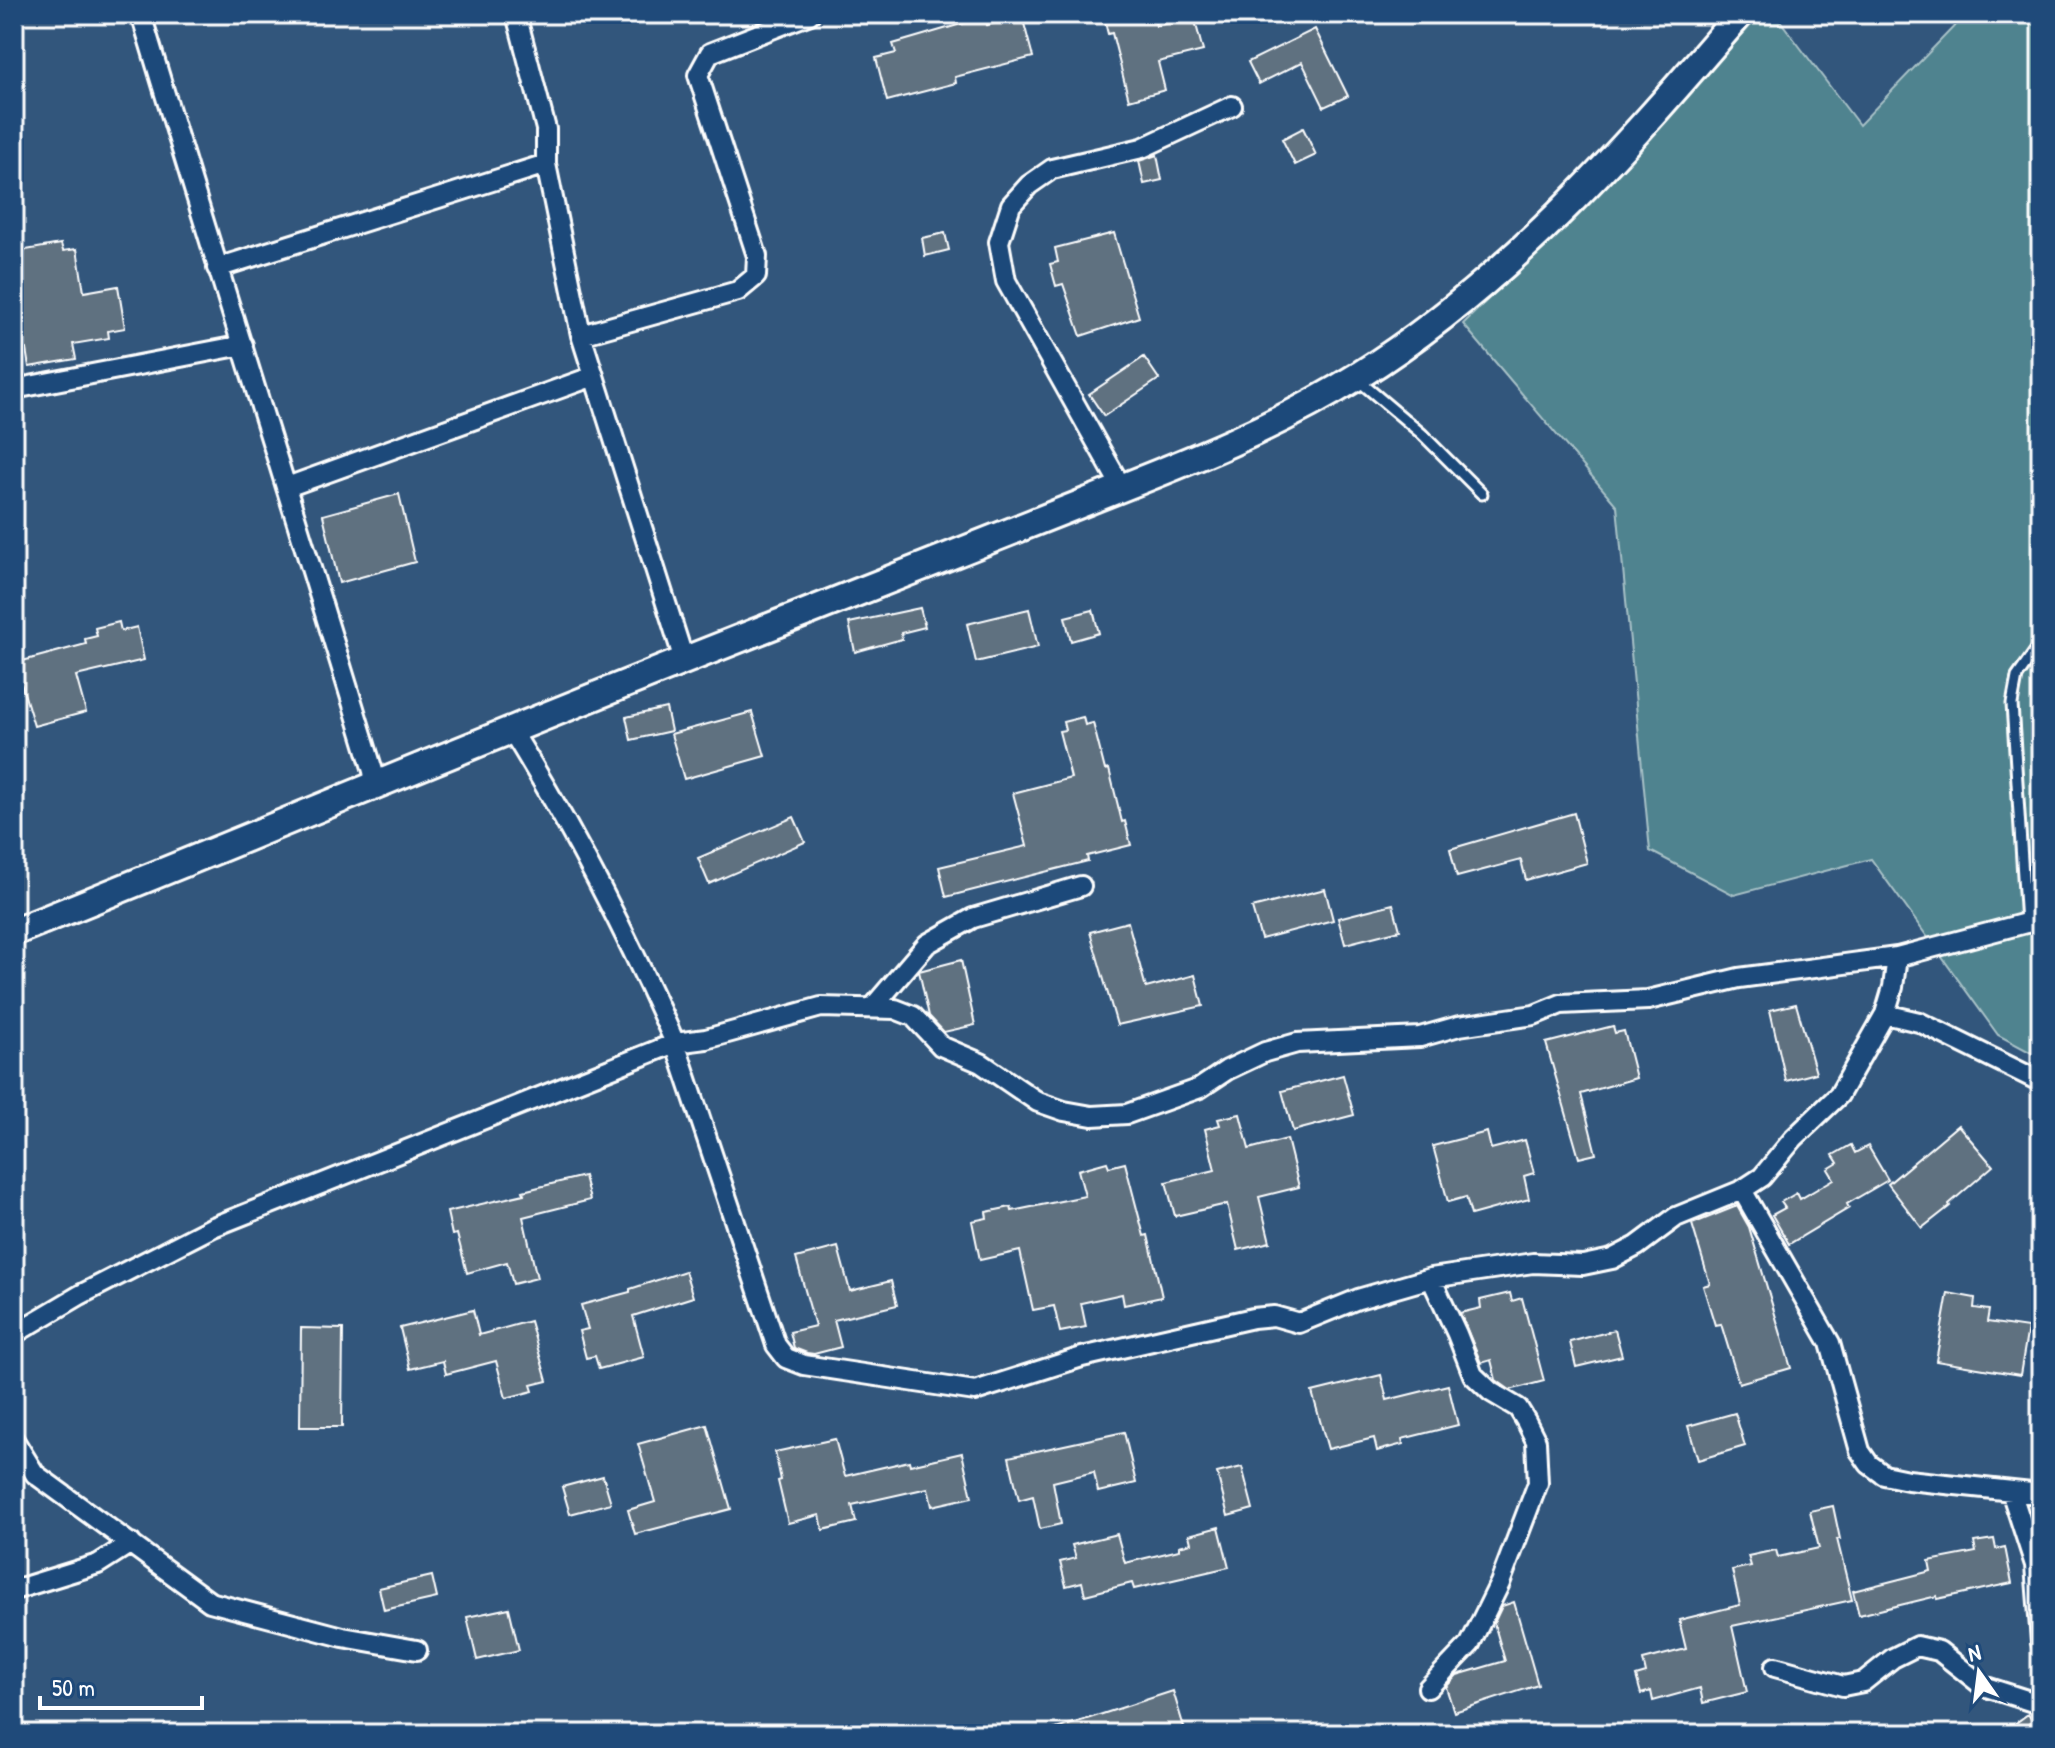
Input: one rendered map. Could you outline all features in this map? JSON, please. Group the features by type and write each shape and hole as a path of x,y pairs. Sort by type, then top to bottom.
{"main road":[{"path":"14,932 684,660 1255,433 1356,378 1439,320 1497,274 1546,229 1647,122 1740,14"}],"street":[{"path":"141,14 373,771 375,787"},
{"path":"516,14 546,129 546,164 581,335 684,660"},
{"path":"581,335 738,291 756,276 757,256 698,75 710,53 810,14"},
{"path":"1122,488 1006,281 999,242 1011,205 1029,185 1052,169 1142,148 1232,106"},
{"path":"217,268 546,164"},
{"path":"14,389 243,345"},
{"path":"287,487 594,376"},
{"path":"512,731 540,776 617,919 675,1043 776,1345 786,1358 804,1365 975,1391 1082,1357 1253,1318 1274,1316 1299,1323 1358,1299 1431,1278 1533,1263 1583,1265 1612,1259 1637,1246 1676,1217 1742,1190 1762,1177 1794,1138 1839,1095 1885,1014 1897,957"},
{"path":"873,1007 927,944 973,918 1081,886"},
{"path":"14,1334 80,1295 213,1227 675,1043 706,1039 821,1007 895,1009 913,1016 941,1046 981,1063 1038,1102 1092,1116 1127,1114 1200,1088 1227,1070 1265,1052 1289,1045 1420,1037 1459,1026 1534,1015 1561,1004 1648,1000 1739,978 1897,957 2034,922"},
{"path":"1885,1014 1919,1022 2041,1082"},
{"path":"1742,1190 1830,1343 1860,1451 1869,1464 1884,1475 1908,1480 2041,1494"},
{"path":"1428,1688 1470,1644 1500,1583 1538,1483 1536,1441 1526,1421 1518,1408 1491,1392 1473,1375 1431,1278"},
{"path":"14,1440 35,1474 210,1602 343,1637 417,1650"},
{"path":"2011,1491 2035,1565 2041,1642"},
{"path":"14,1590 98,1564 131,1543"},
{"path":"1775,1667 1843,1686 1863,1682 1893,1658 1917,1646 1939,1651 1983,1686 2039,1697"}],"lane":[{"path":"1356,378 1422,434 1482,494"},
{"path":"2034,922 2012,704 2017,677 2041,643"}],"green space":[{"path":"1761,14 1775,14 1859,125 1966,14 2041,14 2041,1058 1998,1035 1871,859 1734,895 1650,851 1617,506 1463,324 1620,169"}],"building":[{"path":"1103,14 1153,14 1156,26 1194,17 1203,51 1158,62 1165,90 1129,100 1112,33 1108,34"},
{"path":"1022,16 1033,57 955,77 956,83 887,101 876,58 896,53 893,44 985,17 987,25"},
{"path":"1315,29 1348,96 1324,107 1302,62 1259,84 1248,62"},
{"path":"1303,128 1316,155 1295,165 1282,139"},
{"path":"1157,155 1162,180 1144,184 1139,161"},
{"path":"945,233 949,250 925,256 922,238"},
{"path":"1114,233 1139,317 1081,336 1063,284 1056,286 1050,264 1058,262 1055,248"},
{"path":"61,244 63,251 77,249 84,292 118,286 125,328 108,331 109,338 73,344 76,359 29,367 26,349 14,350 14,252"},
{"path":"1144,357 1159,379 1104,416 1089,394"},
{"path":"399,494 415,562 339,583 323,515"},
{"path":"920,608 925,627 901,633 902,639 855,652 849,623"},
{"path":"1029,609 1038,647 976,662 967,624"},
{"path":"1093,610 1099,633 1071,641 1065,617"},
{"path":"119,622 121,631 137,627 144,660 76,676 86,712 34,726 15,663 86,644 85,639 97,636 95,628"},
{"path":"666,708 671,731 631,740 626,717"},
{"path":"752,712 765,756 684,779 671,734"},
{"path":"1083,717 1085,725 1093,723 1105,770 1109,769 1131,845 1087,856 1088,861 946,897 939,867 1027,846 1013,793 1071,778 1059,731 1065,730 1063,722"},
{"path":"1574,813 1587,863 1526,880 1521,860 1457,877 1450,849"},
{"path":"794,817 805,842 709,884 698,858"},
{"path":"1325,889 1333,920 1261,939 1252,908"},
{"path":"1393,904 1400,930 1345,944 1338,918"},
{"path":"1128,922 1146,988 1195,975 1203,1006 1117,1025 1090,932"},
{"path":"961,960 975,1025 944,1032 929,1016 919,971"},
{"path":"1796,1004 1816,1073 1786,1081 1770,1010"},
{"path":"1613,1026 1615,1033 1624,1031 1636,1078 1581,1094 1596,1154 1579,1158 1546,1043"},
{"path":"1343,1075 1354,1115 1293,1131 1282,1091"},
{"path":"1240,1114 1249,1149 1287,1139 1299,1187 1259,1197 1270,1242 1238,1250 1227,1204 1175,1216 1166,1182 1215,1170 1205,1129 1220,1125 1218,1119"},
{"path":"1958,1125 1993,1166 1922,1228 1888,1184"},
{"path":"1487,1132 1491,1149 1525,1140 1534,1173 1524,1176 1529,1199 1471,1215 1466,1197 1448,1202 1433,1146"},
{"path":"1851,1145 1855,1153 1868,1146 1888,1180 1789,1244 1772,1215 1785,1208 1781,1202 1797,1193 1800,1199 1834,1179 1828,1169 1838,1163 1833,1155"},
{"path":"1107,1162 1109,1167 1125,1163 1144,1236 1148,1235 1162,1297 1124,1305 1122,1294 1081,1303 1086,1327 1060,1332 1054,1306 1033,1310 1020,1251 980,1260 972,1221 987,1218 986,1212 1011,1207 1012,1211 1085,1196 1078,1170"},
{"path":"584,1176 590,1200 523,1217 537,1278 513,1284 507,1262 467,1273 457,1234 452,1235 447,1212"},
{"path":"1737,1206 1749,1227 1791,1368 1739,1383 1721,1324 1715,1325 1703,1286 1710,1284 1692,1224"},
{"path":"838,1247 850,1291 891,1281 897,1305 834,1320 841,1347 807,1353 794,1348 790,1332 815,1326 796,1258"},
{"path":"685,1271 693,1297 633,1316 644,1357 599,1369 595,1356 586,1358 579,1331 588,1329 581,1305 630,1292 630,1289"},
{"path":"1510,1293 1512,1301 1522,1298 1544,1381 1510,1390 1496,1380 1491,1360 1481,1363 1460,1313 1481,1308 1480,1300"},
{"path":"1948,1293 1975,1298 1974,1308 1989,1310 1987,1322 2028,1328 2020,1375 1936,1361"},
{"path":"473,1310 479,1335 530,1321 547,1381 531,1385 533,1391 506,1398 496,1361 446,1374 443,1361 410,1369 400,1328"},
{"path":"301,1328 343,1329 342,1427 300,1427"},
{"path":"1615,1330 1622,1356 1576,1367 1570,1342"},
{"path":"1381,1375 1387,1400 1448,1385 1458,1425 1402,1439 1403,1444 1377,1451 1374,1438 1328,1449 1312,1392"},
{"path":"1735,1413 1745,1446 1698,1460 1688,1426"},
{"path":"707,1425 731,1509 635,1534 628,1510 655,1502 638,1444"},
{"path":"1124,1432 1136,1483 1098,1492 1094,1472 1053,1482 1061,1524 1040,1529 1033,1496 1019,1500 1009,1457"},
{"path":"835,1439 845,1476 962,1453 972,1497 932,1506 928,1488 852,1505 856,1522 823,1530 820,1515 788,1523 775,1452"},
{"path":"1242,1467 1253,1509 1228,1516 1217,1473"},
{"path":"603,1476 611,1503 570,1514 562,1487"},
{"path":"1833,1506 1840,1539 1837,1539 1852,1600 1732,1626 1747,1692 1703,1703 1700,1688 1653,1701 1651,1691 1641,1694 1636,1676 1646,1673 1643,1660 1686,1649 1679,1620 1740,1605 1732,1570 1751,1566 1748,1556 1776,1550 1778,1557 1819,1548 1810,1511"},
{"path":"1219,1527 1229,1567 1134,1589 1132,1583 1085,1595 1082,1582 1066,1586 1060,1562 1076,1558 1072,1545 1117,1534 1125,1563 1179,1550 1179,1546 1191,1543 1189,1535"},
{"path":"1994,1539 1996,1549 2005,1547 2012,1583 1937,1599 1937,1596 1859,1615 1853,1591 1931,1571 1929,1561 1976,1552 1974,1542"},
{"path":"432,1576 437,1598 384,1610 379,1588"},
{"path":"1514,1602 1538,1685 1454,1712 1446,1687 1457,1675 1505,1661 1494,1623 1502,1606"},
{"path":"509,1608 519,1650 477,1660 467,1617"},
{"path":"1173,1691 1186,1734 1138,1734 1136,1729 1120,1734 1054,1734 1053,1730"},
{"path":"2028,1714 2041,1734 2001,1734"}]}
